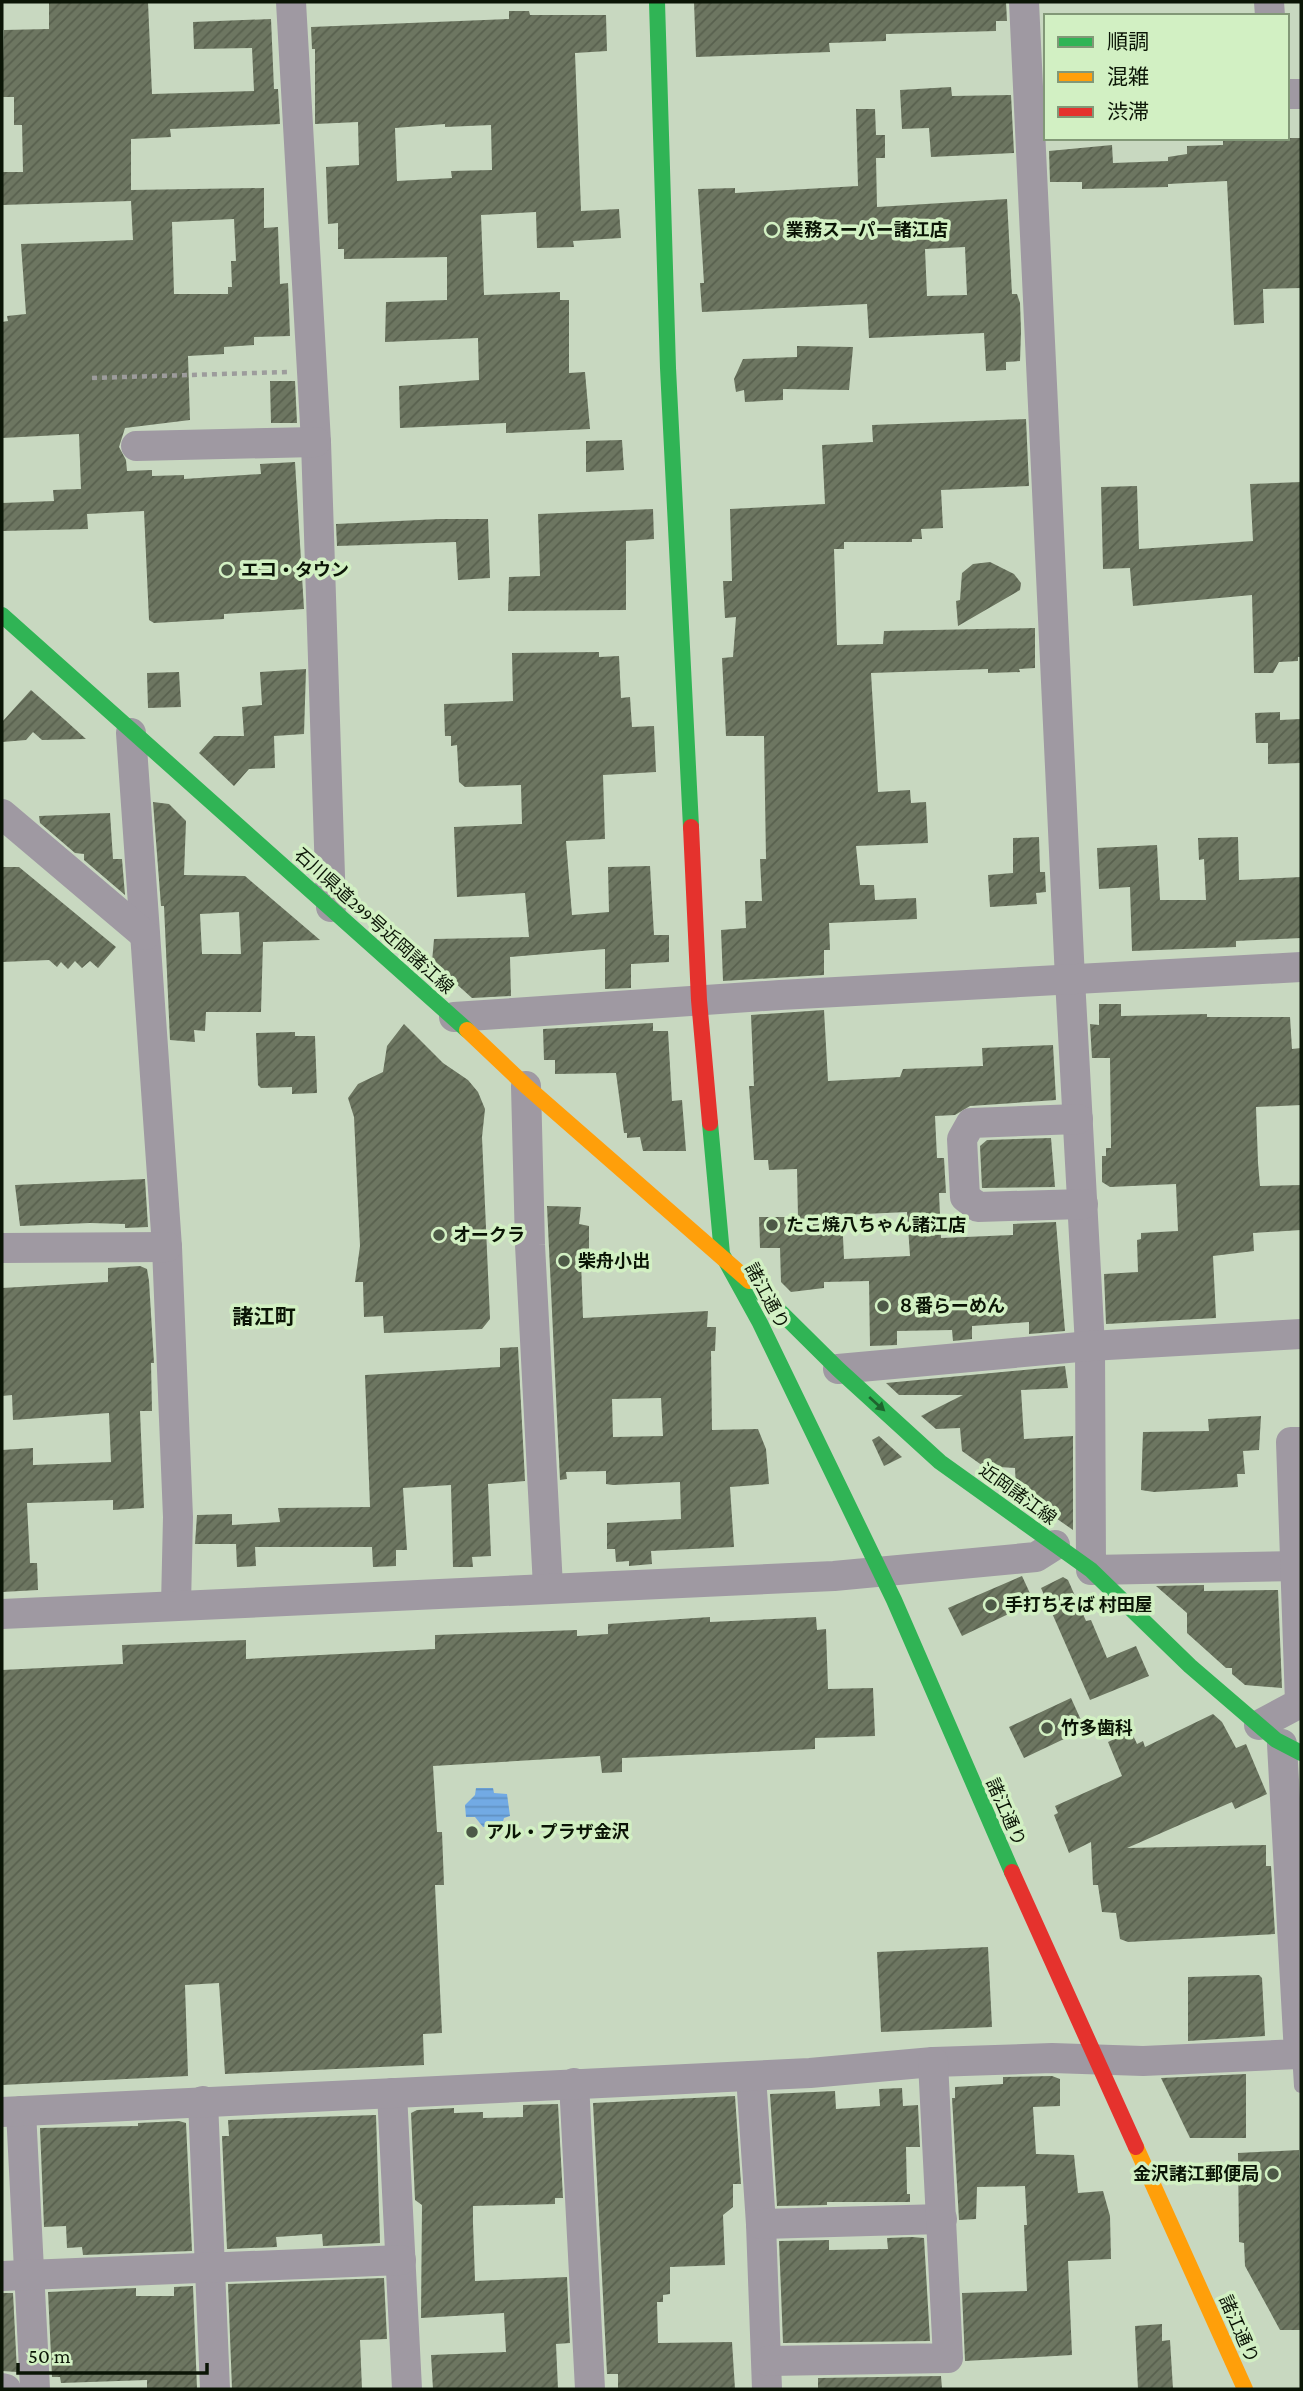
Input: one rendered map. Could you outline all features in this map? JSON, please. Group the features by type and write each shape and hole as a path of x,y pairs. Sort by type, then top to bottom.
{"street":[{"path":"291,2 316,442 331,907"},
{"path":"657,2 668,369 699,1000 722,1254"},
{"path":"1024,2 1090,1346 1091,1570 1299,1566"},
{"path":"136,446 316,442"},
{"name":"石川県道299号近岡諸江線","path":"2,615 131,733 454,1017 526,1086 722,1254"},
{"path":"131,733 167,1247 178,1517 176,1605"},
{"path":"2,814 145,935"},
{"path":"454,1017 699,1000 1301,967"},
{"path":"526,1086 530,1245 548,1587"},
{"path":"1077,1119 971,1123 962,1139 965,1197 978,1207 1083,1204"},
{"path":"2,1248 167,1247"},
{"name":"近岡諸江線","path":"722,1254 838,1369 940,1462 1091,1570 1191,1667 1259,1725 1292,1748"},
{"name":"諸江通り","path":"722,1254 760,1323 880,1571 989,1821 1245,2389"},
{"path":"838,1369 1090,1346 1301,1334"},
{"path":"1259,1725 1300,1703 1299,1566 1291,1442 1301,1442"},
{"path":"2,1614 834,1576 1037,1557 1055,1545"},
{"path":"35,2389 15,2276 12,2112 751,2076 933,2062 1098,2059 1143,2062 1299,2054 1292,1748"},
{"path":"751,2076 768,2375 948,2358 933,2062"},
{"path":"574,2083 590,2389"},
{"path":"392,2092 407,2389"},
{"path":"204,2101 215,2389"},
{"path":"761,2224 942,2219"},
{"path":"15,2276 401,2260"}],"lane":[{"path":"1299,2054 1301,2086"}],"path":[{"path":"92,378 312,372"}],"water":[{"path":"476,1788 493,1788 494,1793 507,1794 510,1816 504,1818 502,1825 483,1827 475,1817 466,1817 465,1805 475,1795"}],"building":[{"path":"49,2 148,2 152,94 254,91 252,48 194,49 193,22 271,19 274,89 278,89 280,124 170,129 171,137 131,139 131,190 264,188 264,228 278,227 280,284 288,283 290,336 254,337 254,345 224,347 224,354 188,356 190,420 125,428 119,447 126,460 127,471 152,470 152,476 184,475 184,479 261,474 260,464 295,462 304,609 224,614 224,619 154,623 149,620 144,511 87,514 88,529 2,531 2,503 54,501 53,490 81,489 79,434 2,438 2,322 8,321 7,316 26,314 21,244 133,240 131,201 2,205 2,172 23,172 22,125 14,125 14,97 2,97 4,30 49,29","holes":["234,219 236,261 231,261 232,287 228,287 228,294 174,294 172,222"]},
{"path":"694,2 1006,2 1007,21 996,21 996,31 886,34 886,41 829,43 830,52 696,57"},
{"path":"509,11 529,11 530,15 606,15 607,51 575,53 581,211 619,209 621,238 573,241 574,247 537,248 536,212 481,215 484,295 560,292 560,300 569,300 569,373 585,372 590,429 506,433 506,423 400,428 399,386 479,380 478,338 385,342 386,302 447,300 447,257 344,259 344,249 338,249 338,223 328,224 326,167 359,165 358,122 315,124 315,49 312,49 311,27 509,19","holes":["445,124 445,127 491,125 492,170 451,171 452,178 397,181 395,128"]},
{"path":"951,87 952,96 1011,95 1014,153 931,157 929,128 902,129 900,90"},
{"path":"856,109 875,109 876,135 885,135 885,158 876,158 877,207 1007,199 1012,294 1017,294 1020,303 1020,361 1006,362 1006,370 986,371 984,333 869,338 867,304 702,312 700,283 704,283 698,189 735,188 735,193 858,186","holes":["965,247 967,295 927,296 925,249"]},
{"path":"1301,138 1301,288 1263,289 1264,323 1234,325 1227,181 1168,184 1168,187 1082,189 1082,182 1050,182 1049,151 1112,145 1113,163 1168,161 1168,157 1187,154 1187,146 1223,145 1223,140"},
{"path":"797,346 853,347 849,390 783,389 783,400 745,402 744,390 736,392 734,379 743,359 797,357"},
{"path":"270,381 295,381 297,423 271,423"},
{"path":"1026,419 1029,486 941,490 943,528 921,529 922,539 912,539 912,542 844,542 844,549 834,549 837,645 883,644 884,631 1035,628 1035,668 1019,669 1020,672 988,673 988,669 871,673 878,792 910,790 911,803 926,802 928,843 856,846 860,885 874,885 875,900 916,898 917,919 829,923 830,950 824,950 824,975 723,981 721,930 746,928 745,901 762,901 760,859 766,859 764,736 726,736 722,658 733,657 736,617 725,618 723,581 732,581 730,509 825,504 822,445 873,442 872,425"},
{"path":"622,440 624,470 586,472 586,441"},
{"path":"1301,482 1301,657 1298,657 1298,661 1279,662 1273,673 1254,673 1252,595 1133,606 1130,568 1103,569 1101,487 1137,486 1139,549 1253,541 1250,484"},
{"path":"653,509 654,539 626,541 626,610 508,611 509,577 540,576 538,514"},
{"path":"488,519 490,578 458,580 456,542 337,546 336,524"},
{"path":"990,562 1014,574 1021,583 1020,590 958,626 956,601 960,600 962,573 973,564"},
{"path":"599,652 599,657 619,656 621,698 630,697 632,727 654,726 656,772 603,775 605,839 566,841 572,915 609,912 608,867 650,866 654,935 669,935 669,962 631,964 631,988 605,989 605,949 510,957 511,996 472,998 432,962 434,939 529,937 525,893 457,897 454,827 522,824 521,785 465,787 459,782 457,745 451,746 451,736 445,736 444,704 513,701 512,653"},
{"path":"306,669 304,734 274,736 275,768 249,769 234,786 199,753 214,736 244,736 242,707 262,705 260,672"},
{"path":"179,672 181,707 148,708 147,673"},
{"path":"31,690 86,739 42,740 33,732 26,740 2,742 2,722"},
{"path":"1280,712 1280,720 1301,719 1301,763 1268,764 1268,743 1256,743 1255,713"},
{"path":"153,802 169,804 186,821 184,875 245,876 320,940 263,942 261,1012 206,1012 205,1031 194,1030 195,1042 170,1040 164,906 161,906","holes":["239,912 241,954 202,954 200,914"]},
{"path":"110,813 113,859 122,859 125,895 84,860 84,854 75,853 40,823 39,816"},
{"path":"1039,837 1040,872 1045,872 1046,892 1036,893 1037,904 990,907 988,875 1013,873 1013,838"},
{"path":"1238,837 1239,880 1301,877 1301,938 1236,941 1236,947 1132,951 1130,887 1099,889 1097,848 1157,845 1160,900 1206,900 1204,859 1199,860 1198,838"},
{"path":"2,867 19,867 116,947 98,968 90,961 82,968 75,961 68,969 61,962 57,967 49,960 2,962"},
{"path":"1099,1004 1121,1004 1121,1016 1207,1014 1207,1017 1290,1017 1292,1049 1301,1048 1301,1105 1256,1107 1258,1163 1260,1186 1301,1185 1301,1230 1253,1233 1254,1251 1213,1256 1216,1318 1106,1324 1104,1274 1138,1272 1137,1240 1141,1239 1141,1233 1178,1231 1176,1184 1110,1187 1102,1182 1102,1156 1106,1156 1106,1148 1111,1148 1110,1058 1092,1058 1090,1024 1099,1025"},
{"path":"824,1010 828,1081 900,1077 903,1069 983,1066 982,1048 1053,1045 1056,1100 970,1106 955,1115 935,1116 937,1158 944,1158 946,1193 939,1193 941,1238 1013,1235 1013,1224 1056,1222 1065,1331 1029,1334 1029,1322 972,1326 972,1339 953,1341 952,1330 897,1331 897,1345 870,1346 869,1281 824,1282 824,1288 791,1292 781,1282 780,1248 760,1248 759,1217 798,1217 797,1169 769,1170 768,1160 754,1160 749,1086 754,1086 751,1015","holes":["907,1212 910,1256 844,1259 842,1215"]},
{"path":"653,1023 653,1031 668,1031 672,1101 682,1100 686,1151 643,1151 640,1137 627,1138 627,1133 624,1133 616,1073 555,1074 555,1060 544,1060 543,1029"},
{"path":"404,1024 443,1063 468,1080 478,1092 485,1109 482,1137 490,1319 482,1329 384,1333 383,1316 364,1317 363,1282 355,1282 360,1246 354,1117 348,1098 358,1084 383,1072 387,1046"},
{"path":"295,1032 295,1036 315,1036 317,1093 292,1094 292,1087 261,1088 258,1085 256,1033"},
{"path":"1051,1138 1055,1187 982,1188 980,1146 987,1140"},
{"path":"145,1179 148,1227 125,1228 125,1224 90,1223 20,1226 15,1185"},
{"path":"547,1206 581,1207 579,1224 589,1226 589,1260 581,1261 583,1318 708,1311 707,1327 716,1327 715,1351 711,1351 712,1430 758,1429 766,1449 769,1484 730,1487 734,1547 651,1551 652,1564 629,1566 629,1561 616,1562 615,1549 607,1549 607,1523 681,1519 680,1482 606,1484 606,1471 566,1472 567,1479 560,1480","holes":["661,1398 663,1436 613,1437 612,1399"]},
{"path":"140,1266 147,1269 149,1281 154,1363 151,1363 152,1411 140,1411 144,1508 113,1510 113,1500 27,1503 30,1563 37,1563 38,1590 2,1592 2,1450 33,1448 33,1465 111,1462 109,1413 13,1420 12,1395 2,1396 2,1288 108,1282 108,1268"},
{"path":"518,1347 525,1481 488,1484 491,1556 472,1557 473,1567 453,1567 451,1485 403,1488 407,1550 396,1550 396,1566 373,1567 372,1547 255,1547 256,1566 237,1567 236,1544 195,1544 197,1515 232,1514 232,1525 280,1522 278,1508 370,1507 365,1375 500,1367 500,1348"},
{"path":"1065,1366 1068,1388 1021,1390 1024,1439 1073,1436 1073,1530 1050,1514 1049,1507 1040,1507 1034,1502 1033,1493 1022,1493 1016,1489 1015,1468 983,1466 962,1451 960,1428 936,1429 921,1416 963,1395 899,1395 886,1383"},
{"path":"1261,1416 1259,1450 1243,1451 1245,1474 1237,1474 1238,1487 1154,1492 1141,1490 1143,1432 1209,1431 1208,1419"},
{"path":"879,1436 902,1457 884,1466 872,1440"},
{"name":"手打ちそば 村田屋","path":"1022,1576 1034,1602 962,1636 948,1608"},
{"path":"1063,1577 1068,1580 1086,1621 1091,1620 1107,1658 1136,1646 1149,1676 1090,1700 1041,1588"},
{"path":"1204,1585 1204,1591 1278,1590 1282,1688 1245,1685 1232,1674 1232,1668 1226,1668 1187,1633 1187,1613 1156,1586"},
{"name":"アル・プラザ金沢","path":"710,1617 710,1622 816,1617 817,1630 826,1629 828,1689 873,1688 875,1736 815,1738 815,1749 622,1758 622,1772 602,1773 600,1756 433,1766 437,1832 442,1832 444,1885 435,1885 442,2033 423,2034 424,2065 225,2074 219,1983 185,1985 188,2076 2,2085 2,1670 123,1664 122,1645 246,1640 246,1659 435,1649 435,1635 577,1630 577,1636 608,1634 608,1624"},
{"name":"竹多歯科","path":"1071,1698 1085,1729 1024,1758 1009,1727"},
{"path":"1213,1714 1222,1722 1236,1748 1246,1744 1267,1794 1235,1809 1232,1802 1127,1848 1266,1845 1266,1866 1271,1866 1275,1934 1128,1942 1120,1939 1116,1913 1102,1912 1098,1885 1093,1885 1091,1842 1069,1853 1054,1815 1058,1813 1055,1806 1122,1776 1108,1742 1131,1731 1137,1744 1143,1741 1145,1747"},
{"path":"988,1947 992,2027 881,2032 877,1952"},
{"path":"1259,1975 1262,1978 1265,2036 1188,2041 1188,1977"},
{"path":"1246,2074 1246,2138 1190,2138 1161,2078"},
{"path":"1052,2076 1060,2079 1060,2106 1033,2107 1036,2154 1074,2155 1078,2193 1103,2191 1110,2216 1111,2259 1068,2261 1072,2355 965,2361 962,2293 1027,2291 1024,2225 1027,2225 1025,2186 977,2187 976,2219 959,2220 952,2098 955,2098 955,2087 1003,2084 1003,2077"},
{"path":"902,2088 903,2106 918,2105 920,2147 906,2147 907,2194 910,2194 910,2202 827,2202 827,2205 777,2206 770,2094 835,2091 836,2109 880,2106 879,2089"},
{"path":"735,2096 741,2184 733,2184 733,2207 723,2215 725,2265 670,2267 670,2294 663,2295 663,2302 657,2302 658,2343 732,2342 735,2389 618,2389 618,2374 607,2374 593,2103"},
{"path":"558,2104 563,2198 555,2198 555,2204 473,2206 473,2223 475,2281 567,2277 570,2343 556,2344 558,2389 433,2389 431,2355 506,2352 504,2313 421,2318 422,2205 415,2200 411,2113 417,2110 454,2108 454,2113 483,2112 483,2118 523,2117 523,2105"},
{"path":"376,2115 380,2243 323,2246 322,2234 276,2237 277,2247 227,2249 222,2136 229,2136 228,2120"},
{"path":"138,2123 186,2123 192,2251 83,2255 82,2247 67,2248 66,2226 44,2227 40,2128 138,2126"},
{"path":"1299,2150 1300,2330 1280,2330 1245,2266 1244,2243 1239,2242 1238,2153"},
{"path":"887,2238 924,2238 930,2341 783,2343 779,2241 829,2240 829,2250 888,2249"},
{"path":"384,2278 387,2339 360,2340 362,2389 232,2389 228,2284"},
{"path":"193,2286 197,2389 147,2389 147,2380 61,2383 60,2377 52,2377 48,2292 136,2288 136,2296 174,2296 174,2287"},
{"path":"2,2293 13,2293 17,2372 2,2371"},
{"path":"1162,2324 1162,2341 1170,2340 1173,2389 1138,2389 1135,2326"},
{"path":"941,2376 942,2389 818,2389 818,2378"}],"traffic: fast":[{"path":"657,2 668,368 691,827"},
{"path":"2,615 467,1030"},
{"path":"710,1123 722,1254 760,1323 894,1600 1012,1872"},
{"path":"749,1281 838,1369 940,1462 1091,1570 1190,1666 1276,1740 1301,1753"}],"traffic: slow":[{"path":"467,1030 526,1086 749,1281"},
{"path":"1136,2147 1245,2389"}],"traffic: jam":[{"path":"691,827 699,1000 710,1123"},
{"path":"1012,1872 1136,2147"}],"place":[{"name":"業務スーパー諸江店","path":"772,230"},
{"name":"エコ・タウン","path":"227,570"},
{"name":"たこ焼八ちゃん諸江店","path":"772,1225"},
{"name":"オークラ","path":"439,1235"},
{"name":"柴舟小出","path":"564,1261"},
{"name":"８番らーめん","path":"883,1306"},
{"name":"手打ちそば 村田屋","path":"991,1605"},
{"name":"竹多歯科","path":"1047,1728"},
{"name":"アル・プラザ金沢","path":"472,1832"},
{"name":"金沢諸江郵便局","path":"1273,2174"}],"district":[{"name":"諸江町","path":"264,1317"}]}
